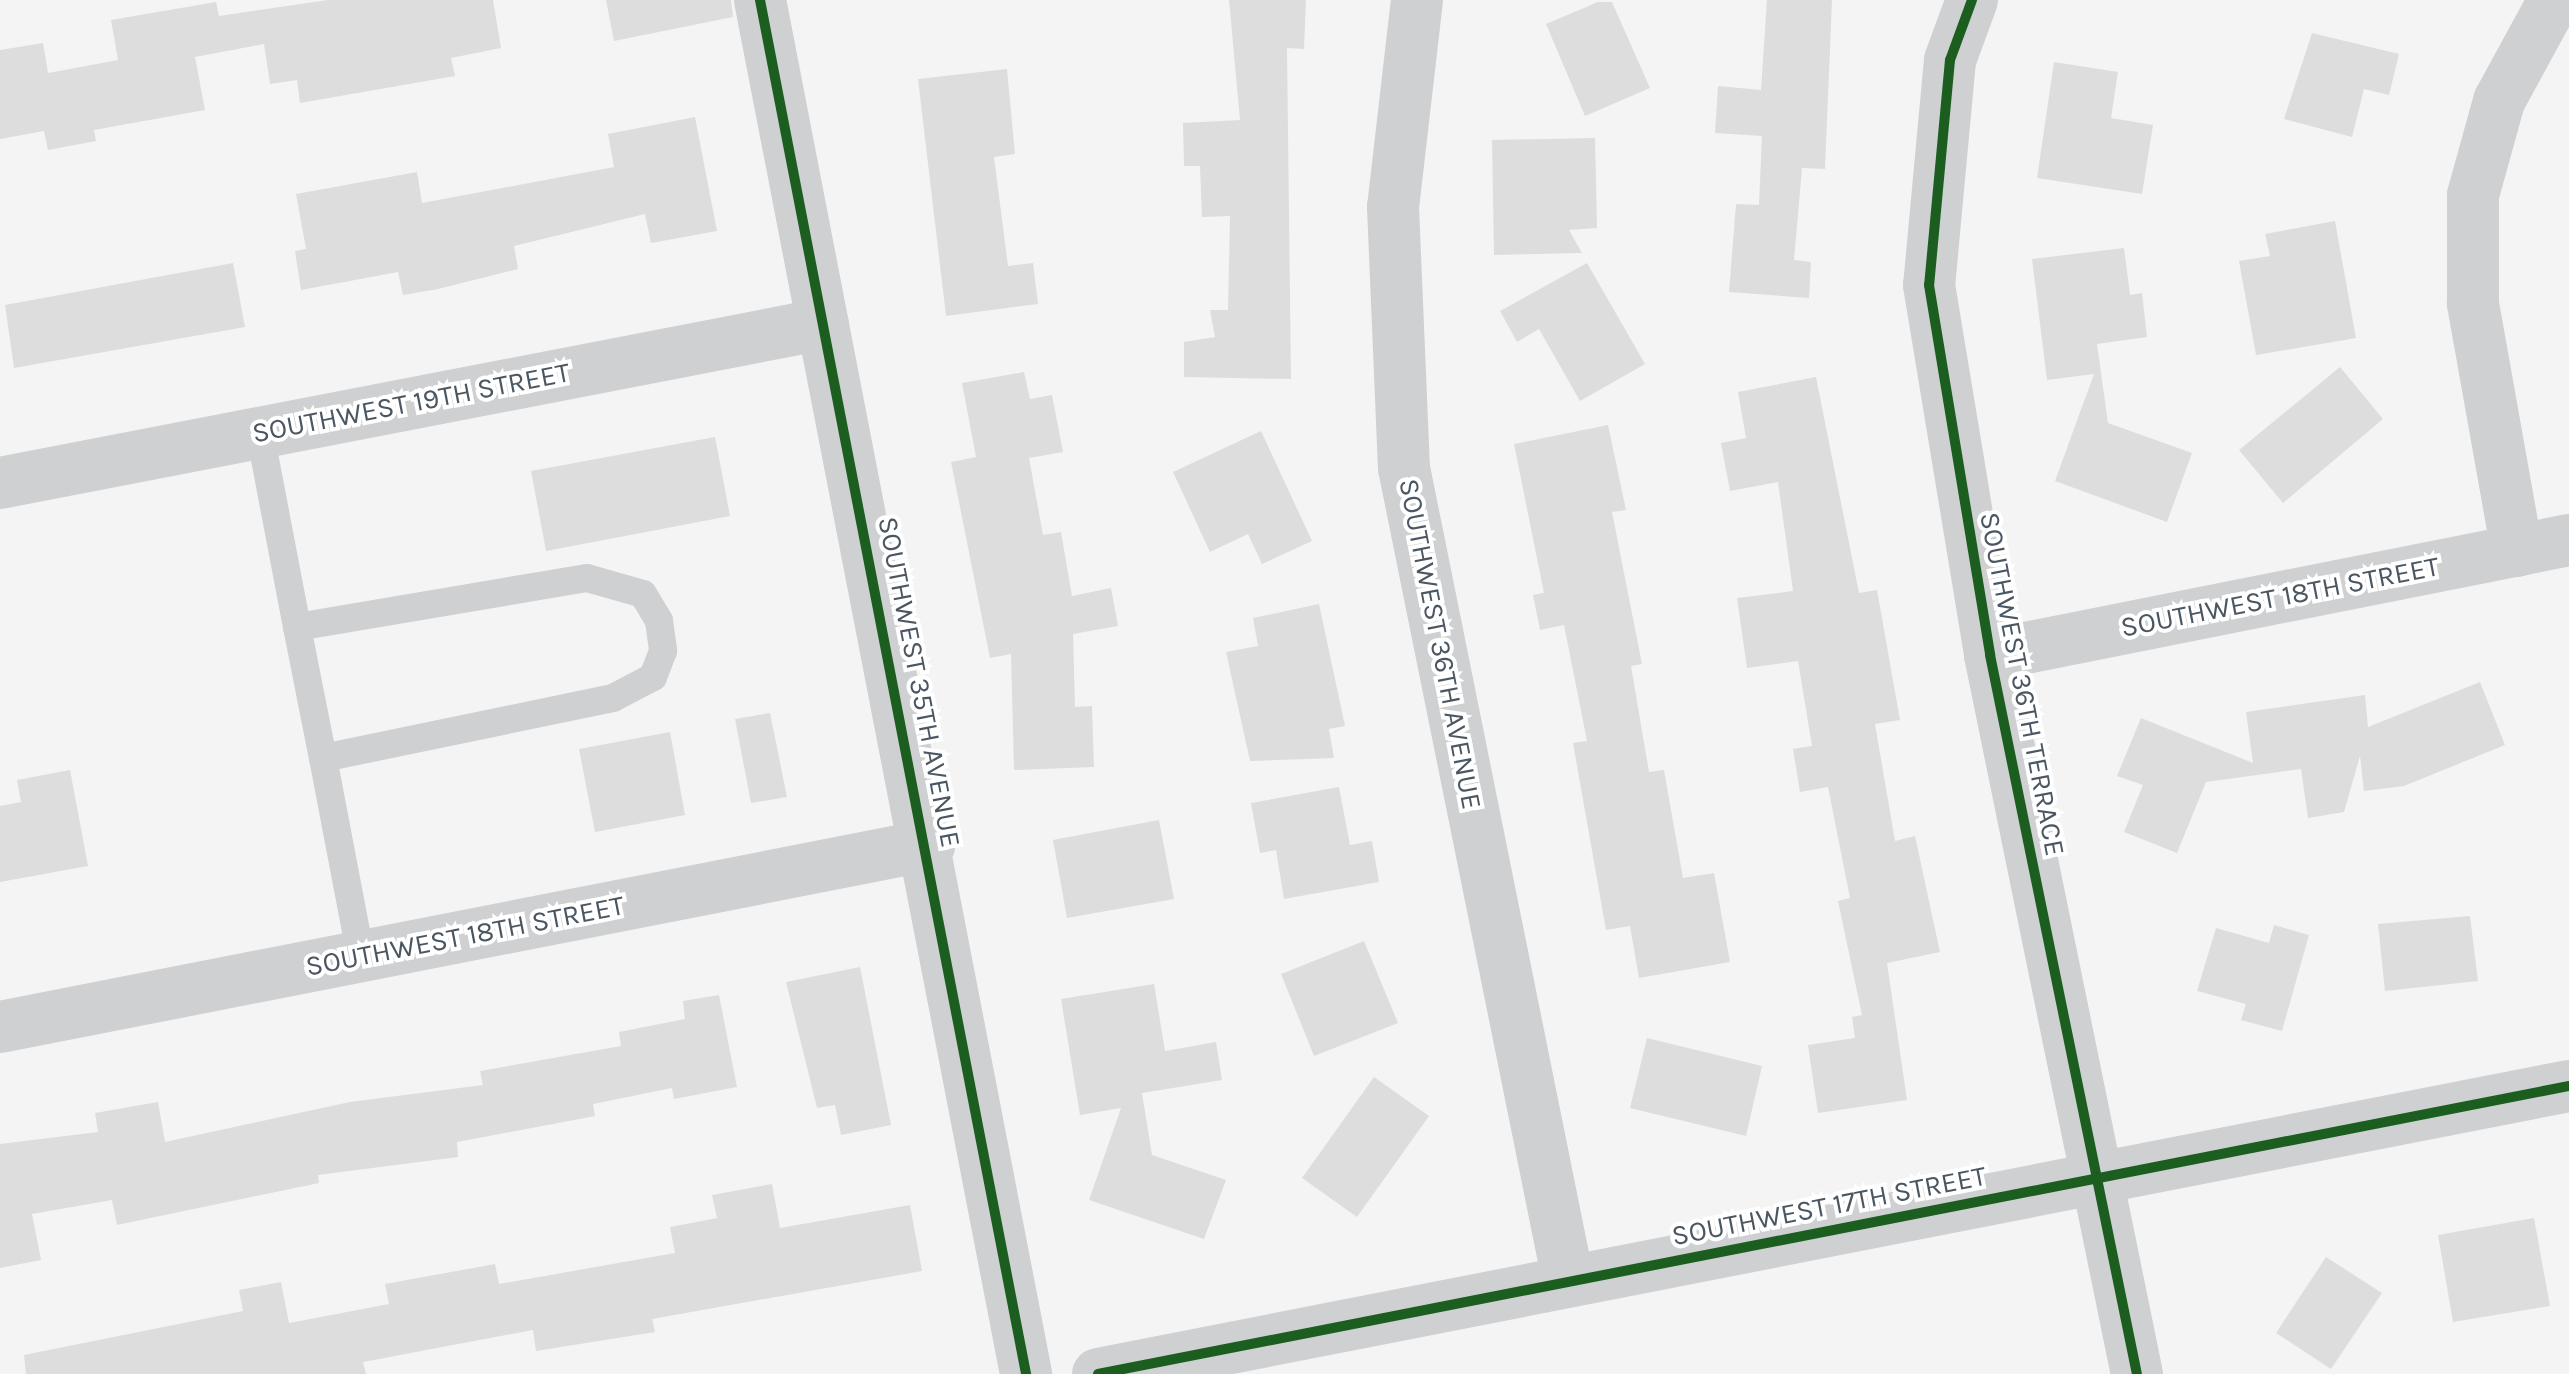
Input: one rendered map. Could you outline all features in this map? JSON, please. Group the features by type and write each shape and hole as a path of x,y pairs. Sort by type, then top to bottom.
{"street":[{"name":"SOUTHWEST 35TH AVENUE","path":"760,0 929,845 1026,1374"},
{"name":"SOUTHWEST 36TH AVENUE","path":"1417,0 1393,207 1404,468 1568,1280"},
{"name":"SOUTHWEST 36TH TERRACE","path":"1972,0 1950,60 1929,285 1990,654 2136,1374"},
{"path":"2517,550 2473,303 2472,196 2499,101 2554,0"},
{"name":"SOUTHWEST 19TH STREET","path":"0,483 823,324"},
{"name":"SOUTHWEST 18TH STREET","path":"1990,654 2569,540"},
{"name":"SOUTHWEST 18TH STREET","path":"0,1027 929,845"},
{"name":"SOUTHWEST 17TH STREET","path":"1098,1374 2569,1086"}],"lane":[{"path":"260,433 361,957"},
{"path":"297,627 587,578 643,594 659,621 663,650 653,676 612,698 322,758"}],"building":[{"path":"328,0 493,0 501,48 451,58 455,76 300,103 297,80 270,84 264,44 195,57 205,110 94,130 96,141 48,150 44,131 0,139 0,50 43,43 48,73 118,60 111,20 216,2 219,16"},
{"path":"606,0 731,0 733,17 614,41"},
{"path":"1229,0 1306,0 1304,49 1287,48 1291,379 1184,377 1184,342 1215,337 1210,310 1228,310 1230,216 1202,217 1200,166 1184,166 1183,123 1240,120"},
{"path":"1767,0 1832,0 1825,169 1802,168 1794,260 1811,262 1809,298 1729,292 1736,204 1759,205 1762,136 1715,133 1718,86 1761,90"},
{"path":"1598,2 1612,2 1650,88 1585,116 1546,24"},
{"path":"2312,33 2399,54 2389,95 2364,89 2352,137 2284,119"},
{"path":"2054,62 2118,72 2111,118 2153,125 2142,194 2037,178"},
{"path":"1007,69 1015,154 994,157 1008,266 1033,263 1038,304 946,316 918,79"},
{"path":"695,117 717,231 651,243 645,214 514,246 518,269 438,289 403,295 398,272 301,290 295,251 306,249 296,194 417,172 422,203 614,167 608,134"},
{"path":"1595,138 1597,228 1569,230 1582,253 1494,255 1492,140"},
{"path":"2335,221 2356,338 2256,355 2239,261 2270,256 2265,234"},
{"path":"2124,248 2130,295 2142,293 2147,337 2097,344 2108,423 2192,453 2167,522 2055,481 2094,374 2047,380 2032,259"},
{"path":"233,263 245,327 14,368 5,305"},
{"path":"1587,263 1645,364 1580,401 1539,329 1517,342 1500,311"},
{"path":"2340,367 2383,419 2283,503 2239,450"},
{"path":"1024,372 1030,399 1052,395 1063,452 1029,458 1043,535 1061,532 1072,596 1111,588 1118,626 1073,634 1075,707 1092,706 1094,767 1014,770 1011,654 990,658 951,462 976,457 962,383"},
{"path":"1816,377 1859,593 1877,590 1900,720 1875,724 1895,841 1915,836 1940,952 1887,963 1907,1100 1818,1113 1808,1045 1855,1038 1852,1017 1862,1015 1838,901 1850,898 1828,787 1800,792 1793,749 1812,746 1798,661 1747,668 1737,598 1793,591 1778,482 1730,491 1721,443 1746,438 1738,392"},
{"path":"1608,425 1626,510 1612,512 1642,664 1631,666 1649,772 1664,770 1683,878 1714,873 1730,962 1639,978 1630,926 1606,930 1573,743 1587,741 1564,625 1540,630 1533,595 1544,593 1514,444"},
{"path":"1261,431 1312,541 1262,564 1248,534 1210,552 1173,472"},
{"path":"715,437 730,516 546,551 531,471"},
{"path":"1319,604 1345,726 1329,729 1334,758 1250,761 1226,652 1258,646 1253,618"},
{"path":"2480,682 2505,745 2404,786 2364,791 2360,756 2344,812 2308,818 2301,769 2206,782 2177,853 2124,832 2143,785 2117,776 2141,718 2253,763 2246,712 2365,695 2368,727"},
{"path":"770,713 787,797 751,803 735,719"},
{"path":"670,732 685,815 595,832 579,749"},
{"path":"70,770 88,866 0,882 0,806 21,802 17,780"},
{"path":"1339,787 1350,845 1372,841 1379,882 1284,899 1276,850 1260,853 1251,803"},
{"path":"1159,820 1174,899 1067,918 1053,840"},
{"path":"2470,916 2478,981 2385,991 2378,924"},
{"path":"2274,925 2309,935 2282,1031 2241,1020 2246,1004 2197,991 2216,928 2269,943"},
{"path":"1364,941 1398,1023 1314,1056 1281,974"},
{"path":"860,967 891,1125 841,1135 835,1105 817,1108 786,982"},
{"path":"1154,984 1165,1051 1216,1042 1222,1080 1142,1093 1152,1155 1226,1180 1204,1239 1089,1200 1121,1108 1080,1115 1061,999"},
{"path":"719,995 737,1087 674,1099 672,1088 593,1104 595,1116 457,1142 458,1157 318,1175 319,1183 117,1225 112,1200 32,1214 41,1260 0,1268 0,1144 98,1132 95,1113 158,1102 165,1142 350,1102 483,1085 480,1071 621,1046 619,1032 685,1019 683,1001"},
{"path":"1647,1038 1762,1066 1746,1136 1630,1108"},
{"path":"1374,1077 1429,1116 1357,1217 1302,1178"},
{"path":"772,1184 780,1228 910,1205 922,1271 652,1319 655,1332 536,1351 533,1330 363,1362 366,1374 26,1374 24,1355 243,1311 239,1290 281,1282 289,1323 389,1304 385,1284 495,1264 499,1284 675,1253 670,1227 717,1218 712,1195"},
{"path":"2534,1218 2550,1306 2453,1322 2438,1235"},
{"path":"2326,1257 2382,1293 2331,1369 2276,1333"}],"cycle path":[{"path":"760,0 1026,1374"},
{"path":"1972,0 1950,60 1929,285 1990,655 2137,1374"},
{"path":"1098,1374 2569,1086"}]}
